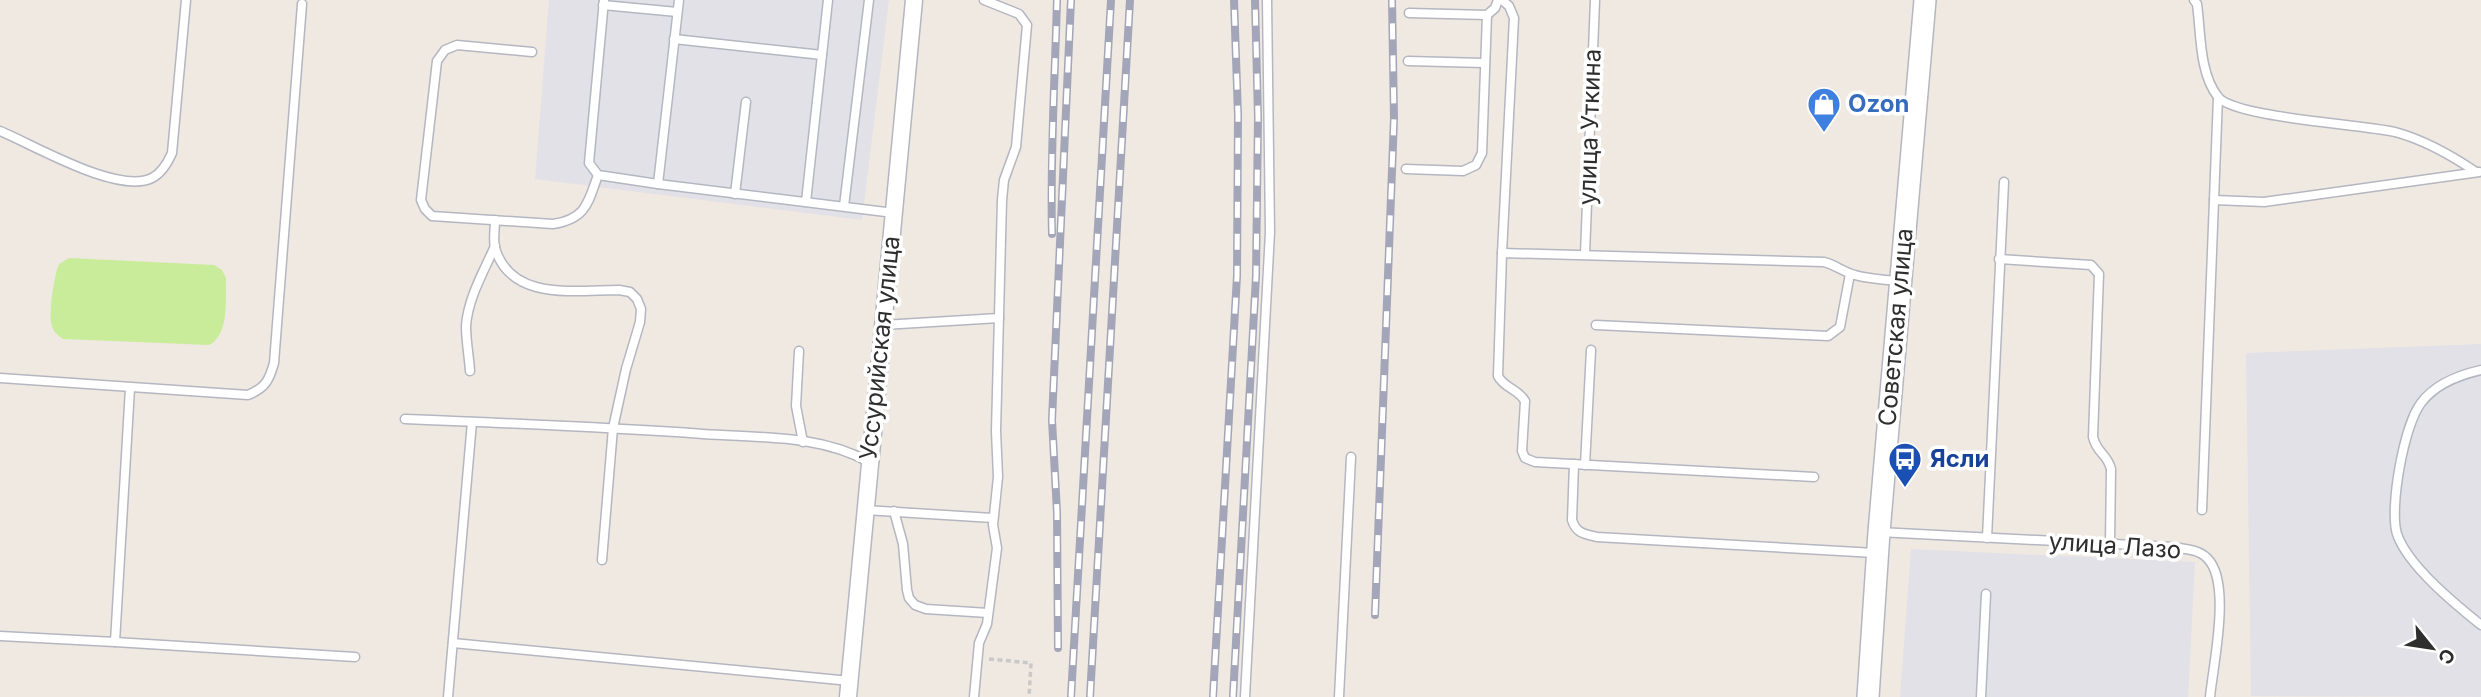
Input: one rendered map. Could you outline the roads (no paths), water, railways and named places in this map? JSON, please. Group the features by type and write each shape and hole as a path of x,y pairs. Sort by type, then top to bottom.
{"main road":[{"name":"Советская улица","path":"1868,697 1878,542 1925,0"}],"street":[{"name":"Уссурийская улица","path":"849,689 914,0"}],"lane":[{"path":"0,131 51,155 114,179 131,183 155,177 173,153 186,0"},
{"path":"657,184 678,0"},
{"path":"806,202 828,0"},
{"path":"845,206 869,0"},
{"path":"974,697 979,639 987,624 996,548 993,518 998,465 996,431 1003,190 1007,166 1016,147 1027,25 1019,14 984,0"},
{"path":"1245,697 1270,232 1268,0"},
{"path":"1409,12 1487,15 1500,0 1509,6 1514,18 1498,376 1504,385 1521,394 1525,401 1522,451 1525,458 1535,462 1585,466 1814,477"},
{"name":"улица Уткина","path":"1585,254 1595,0"},
{"path":"2194,0 2197,4 2208,78 2218,97 2227,104 2392,131 2436,148 2479,172"},
{"path":"677,12 603,2 589,149 589,163 598,175 894,213"},
{"path":"0,378 248,395 261,390 269,380 274,363 302,4"},
{"path":"1406,169 1463,172 1476,165 1482,153 1487,15"},
{"path":"674,39 822,55"},
{"path":"532,52 457,45 445,50 437,61 421,200 425,209 432,216 553,224 569,221 580,214 589,202 598,175"},
{"path":"1408,61 1484,63"},
{"path":"2202,510 2218,97"},
{"path":"735,194 746,102"},
{"path":"2214,200 2264,202 2479,172"},
{"path":"1987,538 2004,182"},
{"path":"470,371 466,329 468,316 471,302 495,246 495,220"},
{"path":"495,246 504,266 516,280 524,284 554,290 629,292 637,299 641,309 613,428 602,560"},
{"path":"1502,253 1824,262 1838,265 1850,274 1865,278 1900,281"},
{"path":"1999,259 2091,265 2099,274 2093,438 2096,449 2109,459 2112,468 2110,544"},
{"path":"1596,325 1828,336 1840,327 1850,274"},
{"path":"883,325 999,318"},
{"path":"1585,466 1591,350"},
{"path":"799,351 796,406 803,442"},
{"path":"2481,370 2463,374 2433,389 2419,405 2404,442 2395,514 2397,534 2409,554 2449,599 2481,625"},
{"path":"115,642 130,388"},
{"path":"405,419 613,428 803,442 832,446 869,463"},
{"path":"448,697 472,422"},
{"path":"1339,697 1351,457"},
{"name":"улица Лазо","path":"1574,464 1574,528 1580,533 1597,537 1878,542 1987,538 2196,551 2214,566 2219,582 2219,615 2210,697"},
{"path":"865,510 993,518"},
{"path":"894,511 903,544 907,590 915,606 988,613"},
{"path":"1981,697 1986,594"},
{"path":"0,636 355,657"},
{"path":"453,643 849,689"}],"railway":[{"path":"1052,234 1057,0"},
{"path":"1058,648 1057,512 1052,420 1071,0"},
{"path":"1071,697 1111,0"},
{"path":"1090,697 1130,0"},
{"path":"1213,697 1237,276 1238,115 1234,0"},
{"path":"1233,697 1256,276 1258,117 1255,0"},
{"path":"1375,615 1394,118 1392,0"}],"place":[{"name":"Ozon","path":"1824,134"},
{"name":"Ясли","path":"1905,489"}]}
